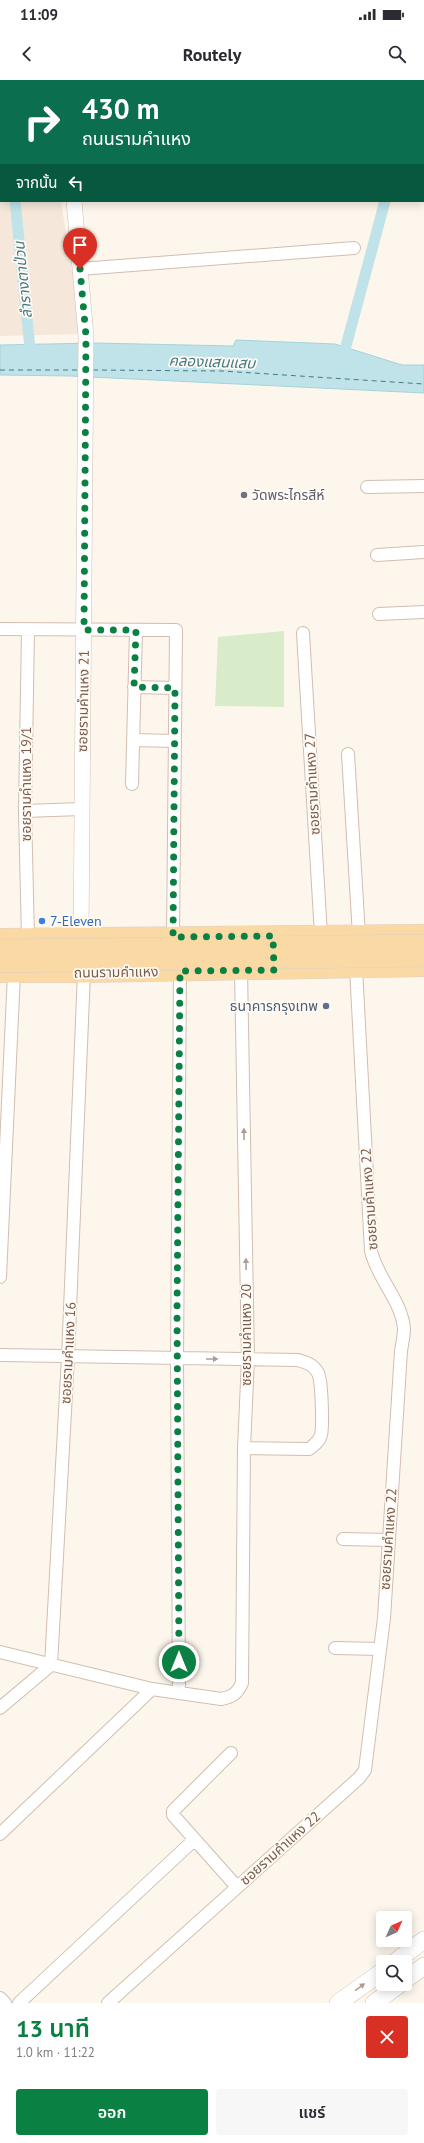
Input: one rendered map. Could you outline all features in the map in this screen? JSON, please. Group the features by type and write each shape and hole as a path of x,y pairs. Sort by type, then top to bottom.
{"main road":[{"path":"0,938 424,934"},
{"path":"273,936 274,970"},
{"name":"ถนนรามคำแหง","path":"0,949 424,944"},
{"name":"ถนนรามคำแหง","path":"5,969 424,957"},
{"name":"ถนนรามคำแหง","path":"5,969 84,973 424,967"},
{"path":"412,1972 421,1961 424,1940"},
{"path":"338,2003 376,1976"},
{"path":"374,2003 390,1991"}],"street":[{"name":"ซอยรามคำแหง 21","path":"74,202 86,329 81,938"},
{"path":"80,269 354,248"},
{"path":"367,486 424,486"},
{"path":"377,555 424,552"},
{"path":"379,614 424,612"},
{"path":"0,629 176,630 173,937"},
{"name":"ซอยรามคำแหง 19/1","path":"28,630 25,810 28,938"},
{"path":"132,784 136,630"},
{"name":"ซอยรามคำแหง 27","path":"303,633 321,935"},
{"path":"134,687 175,688"},
{"path":"133,740 174,741"},
{"path":"348,754 359,935"},
{"path":"25,810 81,809"},
{"name":"ซอยรามคำแหง 22","path":"108,2003 359,1778 365,1770 384,1618 401,1351 404,1330 400,1316 374,1263 371,1251 356,968"},
{"path":"0,1277 5,969"},
{"name":"ซอยรามคำแหง 20","path":"179,1694 221,1699 232,1697 238,1692 242,1683 244,1448 248,1359 242,970"},
{"path":"0,1652 51,1666 179,1694 177,1359 180,971"},
{"name":"ซอยรามคำแหง 16","path":"51,1666 68,1357 84,973"},
{"path":"0,1355 298,1360 311,1364 319,1374 322,1388 321,1435 316,1444 309,1449 244,1448"},
{"path":"343,1539 388,1540"},
{"path":"335,1648 380,1650"},
{"path":"0,1708 51,1666"},
{"path":"0,1834 152,1689"},
{"path":"231,1753 173,1811 173,1815 237,1887"},
{"path":"19,2003 194,1840"},
{"path":"0,1998 5,2003"}],"shaded area":[{"path":"0,202 61,202 82,334 0,336"}],"green space":[{"path":"284,631 284,707 215,706 218,637"}],"water":[{"name":"คลองแสนแสบ","path":"236,340 335,344 402,365 424,365 424,393 70,376 0,375 0,345 95,343 233,346"}],"waterway":[{"name":"ลำรางตาป่วน","path":"15,202 31,358"},
{"path":"342,361 385,202"}],"ferry route":[{"path":"0,370 78,370"},
{"path":"93,370 222,371 424,384"}],"place":[{"name":"วัดพระไกรสีห์","path":"244,495"},
{"name":"7-Eleven","path":"42,921"},
{"name":"ธนาคารกรุงเทพ","path":"326,1006"}],"route":[{"path":"80,269 86,329 84,630 136,630 134,687 175,688 173,937 273,936 274,970 180,971 177,1313 179,1662"}]}
